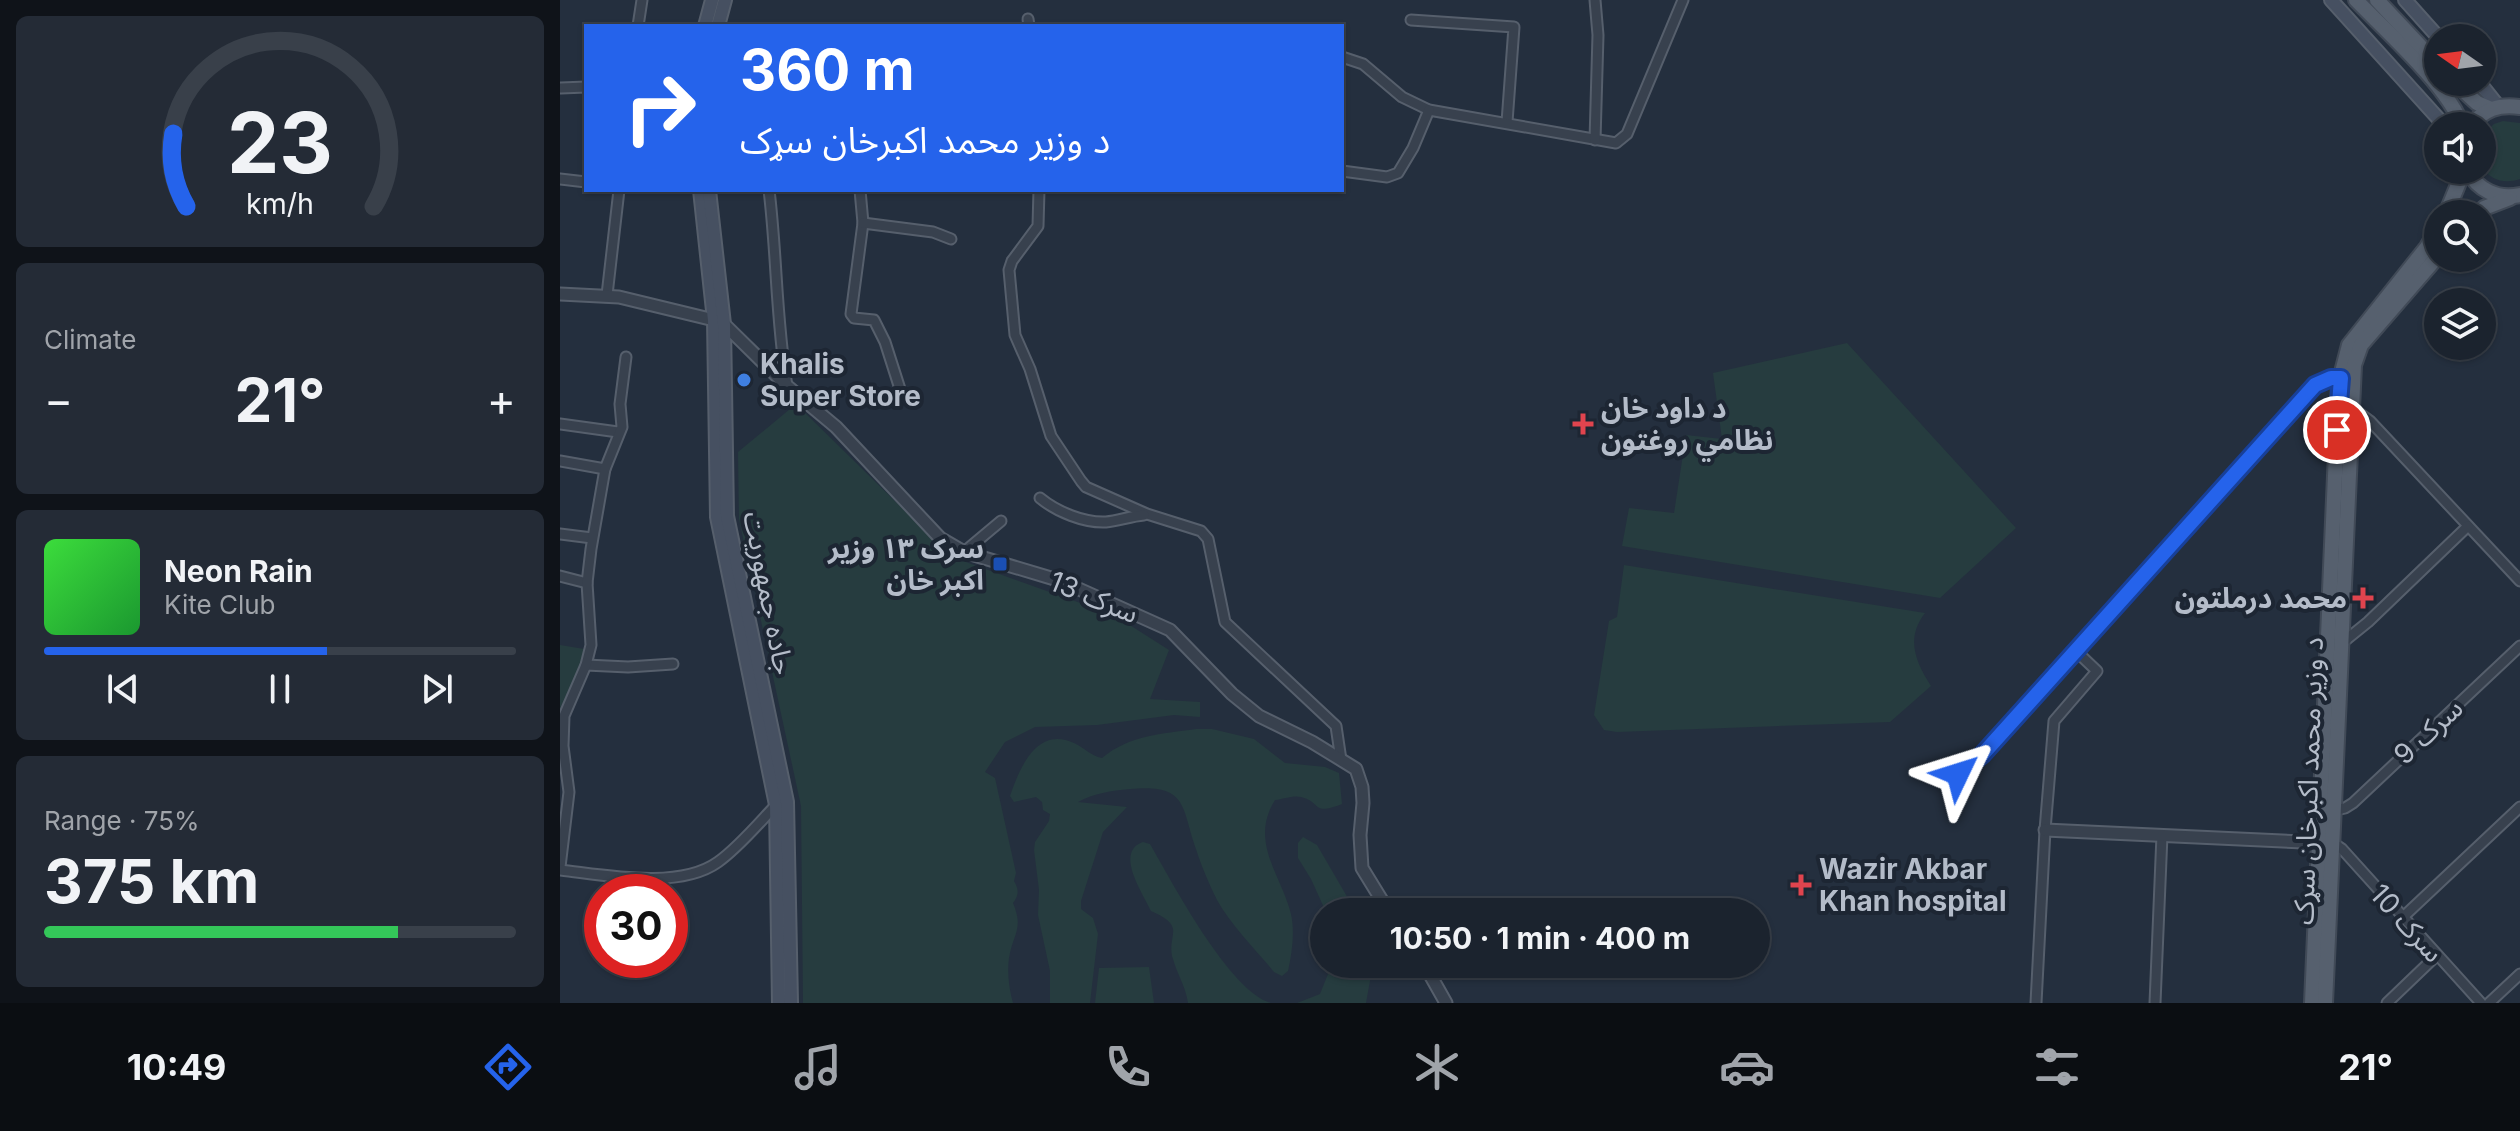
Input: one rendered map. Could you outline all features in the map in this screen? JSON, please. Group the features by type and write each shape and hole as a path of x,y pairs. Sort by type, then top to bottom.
{"main road":[{"path":"706,24 712,0"},
{"path":"719,24 725,0"},
{"path":"2331,0 2432,112"},
{"path":"2356,0 2444,94 2457,112"},
{"path":"2377,0 2424,50"},
{"path":"2405,0 2426,24"},
{"path":"2469,96 2477,103 2507,106"},
{"path":"2477,184 2499,196 2517,196"},
{"name":"جاده جمهوریت","path":"700,192 719,322 717,517 776,805 779,1003"},
{"name":"جاده جمهوریت","path":"709,192 719,322 727,516 787,802 791,1003"},
{"path":"2496,202 2517,196"},
{"name":"د وزیر محمد اکبرخان سړک","path":"2325,1003 2326,844 2333,644 2349,345 2424,251"},
{"name":"د وزیر محمد اکبرخان سړک","path":"2333,644 2351,407 2347,378 2361,345 2424,272"},
{"path":"2312,1003 2326,844"}],"street":[{"path":"638,24 642,0"},
{"path":"1595,0 1598,35 1595,140"},
{"path":"1344,58 1363,64 1402,97 1429,110 1616,143 1627,134 1683,0"},
{"path":"1411,20 1514,27 1507,122"},
{"path":"561,88 584,87"},
{"path":"1344,171 1387,177 1398,173 1413,148 1429,110"},
{"path":"560,179 584,182"},
{"path":"607,295 619,192"},
{"path":"769,192 776,247 779,341 787,386"},
{"path":"860,192 863,223 851,314 854,318 874,320 885,342 900,389"},
{"path":"1039,192 1038,226 1012,261 1009,270 1015,335 1030,369 1051,436 1086,487 1147,514 1201,531 1208,539 1225,622 1336,726 1341,760"},
{"path":"863,223 933,232 951,239"},
{"path":"560,294 607,295 719,322"},
{"name":"سرک 13","path":"719,322 836,427 940,538 964,552 1061,581 1170,630 1232,694 1259,716 1312,742 1356,769 1362,787 1362,868 1380,898"},
{"path":"626,357 620,404 622,427 605,469 592,538 587,583 591,645 586,665 564,716 562,739 569,792 564,806 560,869 662,878 701,870 719,861 776,805"},
{"path":"1958,774 1982,755 2315,385 2331,378 2347,378"},
{"path":"2351,407 2370,421 2520,581"},
{"path":"560,424 618,432"},
{"path":"560,461 605,469"},
{"path":"1040,498 1066,514 1100,521 1147,514"},
{"path":"964,552 1001,521"},
{"path":"2333,644 2368,622 2468,526"},
{"path":"560,534 592,538"},
{"path":"560,576 587,583"},
{"name":"سرک 9","path":"2327,811 2353,803 2520,646"},
{"path":"2036,1003 2054,721 2097,671 2076,651"},
{"path":"586,665 628,667 673,664"},
{"path":"2402,918 2520,807"},
{"path":"2045,830 2326,844"},
{"path":"2155,1003 2162,835"},
{"name":"سرک 10","path":"2326,844 2342,849 2481,1003"},
{"path":"2387,1003 2436,956"},
{"path":"2489,1003 2520,974"},
{"path":"1432,978 1446,1003"}],"green space":[{"path":"2496,123 2520,123 2520,179 2496,179"},
{"path":"1847,343 2016,528 1940,598 1622,546 1629,508 1674,513 1686,435 1722,439 1713,373"},
{"path":"796,404 952,557 1114,615 1169,650 1150,699 1200,702 1200,717 1174,715 1097,725 1035,727 1005,742 985,772 995,778 1016,873 1014,881 1018,892 1013,903 1018,926 1008,969 1013,1003 803,1003 801,806 739,519 738,452"},
{"path":"1624,565 1925,613 1914,641 1917,659 1931,686 1890,722 1604,730 1594,715 1609,621 1617,617"},
{"path":"560,645 584,649 577,677 560,708"},
{"path":"1212,729 1254,739 1285,763 1325,767 1339,773 1342,804 1325,809 1308,799 1292,797 1275,800 1268,815 1266,844 1292,921 1288,971 1282,976 1274,972 1222,909 1203,868 1179,801 1163,790 1130,789 1096,794 1078,802 1127,807 1103,832 1081,901 1081,909 1093,918 1098,934 1090,1003 1050,1003 1050,971 1038,915 1039,890 1034,850 1050,814 1043,810 1042,802 1036,797 1014,802 1010,796 1019,773 1032,752 1050,740 1074,743 1102,758 1135,740"},
{"path":"1303,837 1317,845 1348,898 1320,898 1298,858 1298,843"},
{"path":"1143,842 1150,844 1220,957 1237,978 1271,1003 1188,1003 1173,959 1172,927 1151,911 1133,874 1131,854"},
{"path":"1149,967 1154,1003 1095,1003 1099,968"},
{"path":"1326,978 1370,978 1366,1003 1297,1003 1320,994"}],"place":[{"name":"Khalis Super Store","path":"744,380"},
{"name":"د داود خان نظامي روغتون","path":"1583,424"},
{"name":"سرک ۱۳ وزیر اکبر خان","path":"1000,564"},
{"name":"محمد درملتون","path":"2363,598"},
{"name":"Wazir Akbar Khan hospital","path":"1801,885"}],"route":[{"path":"1958,774 1982,755 2315,385 2331,378 2341,378 2337,430"}]}
